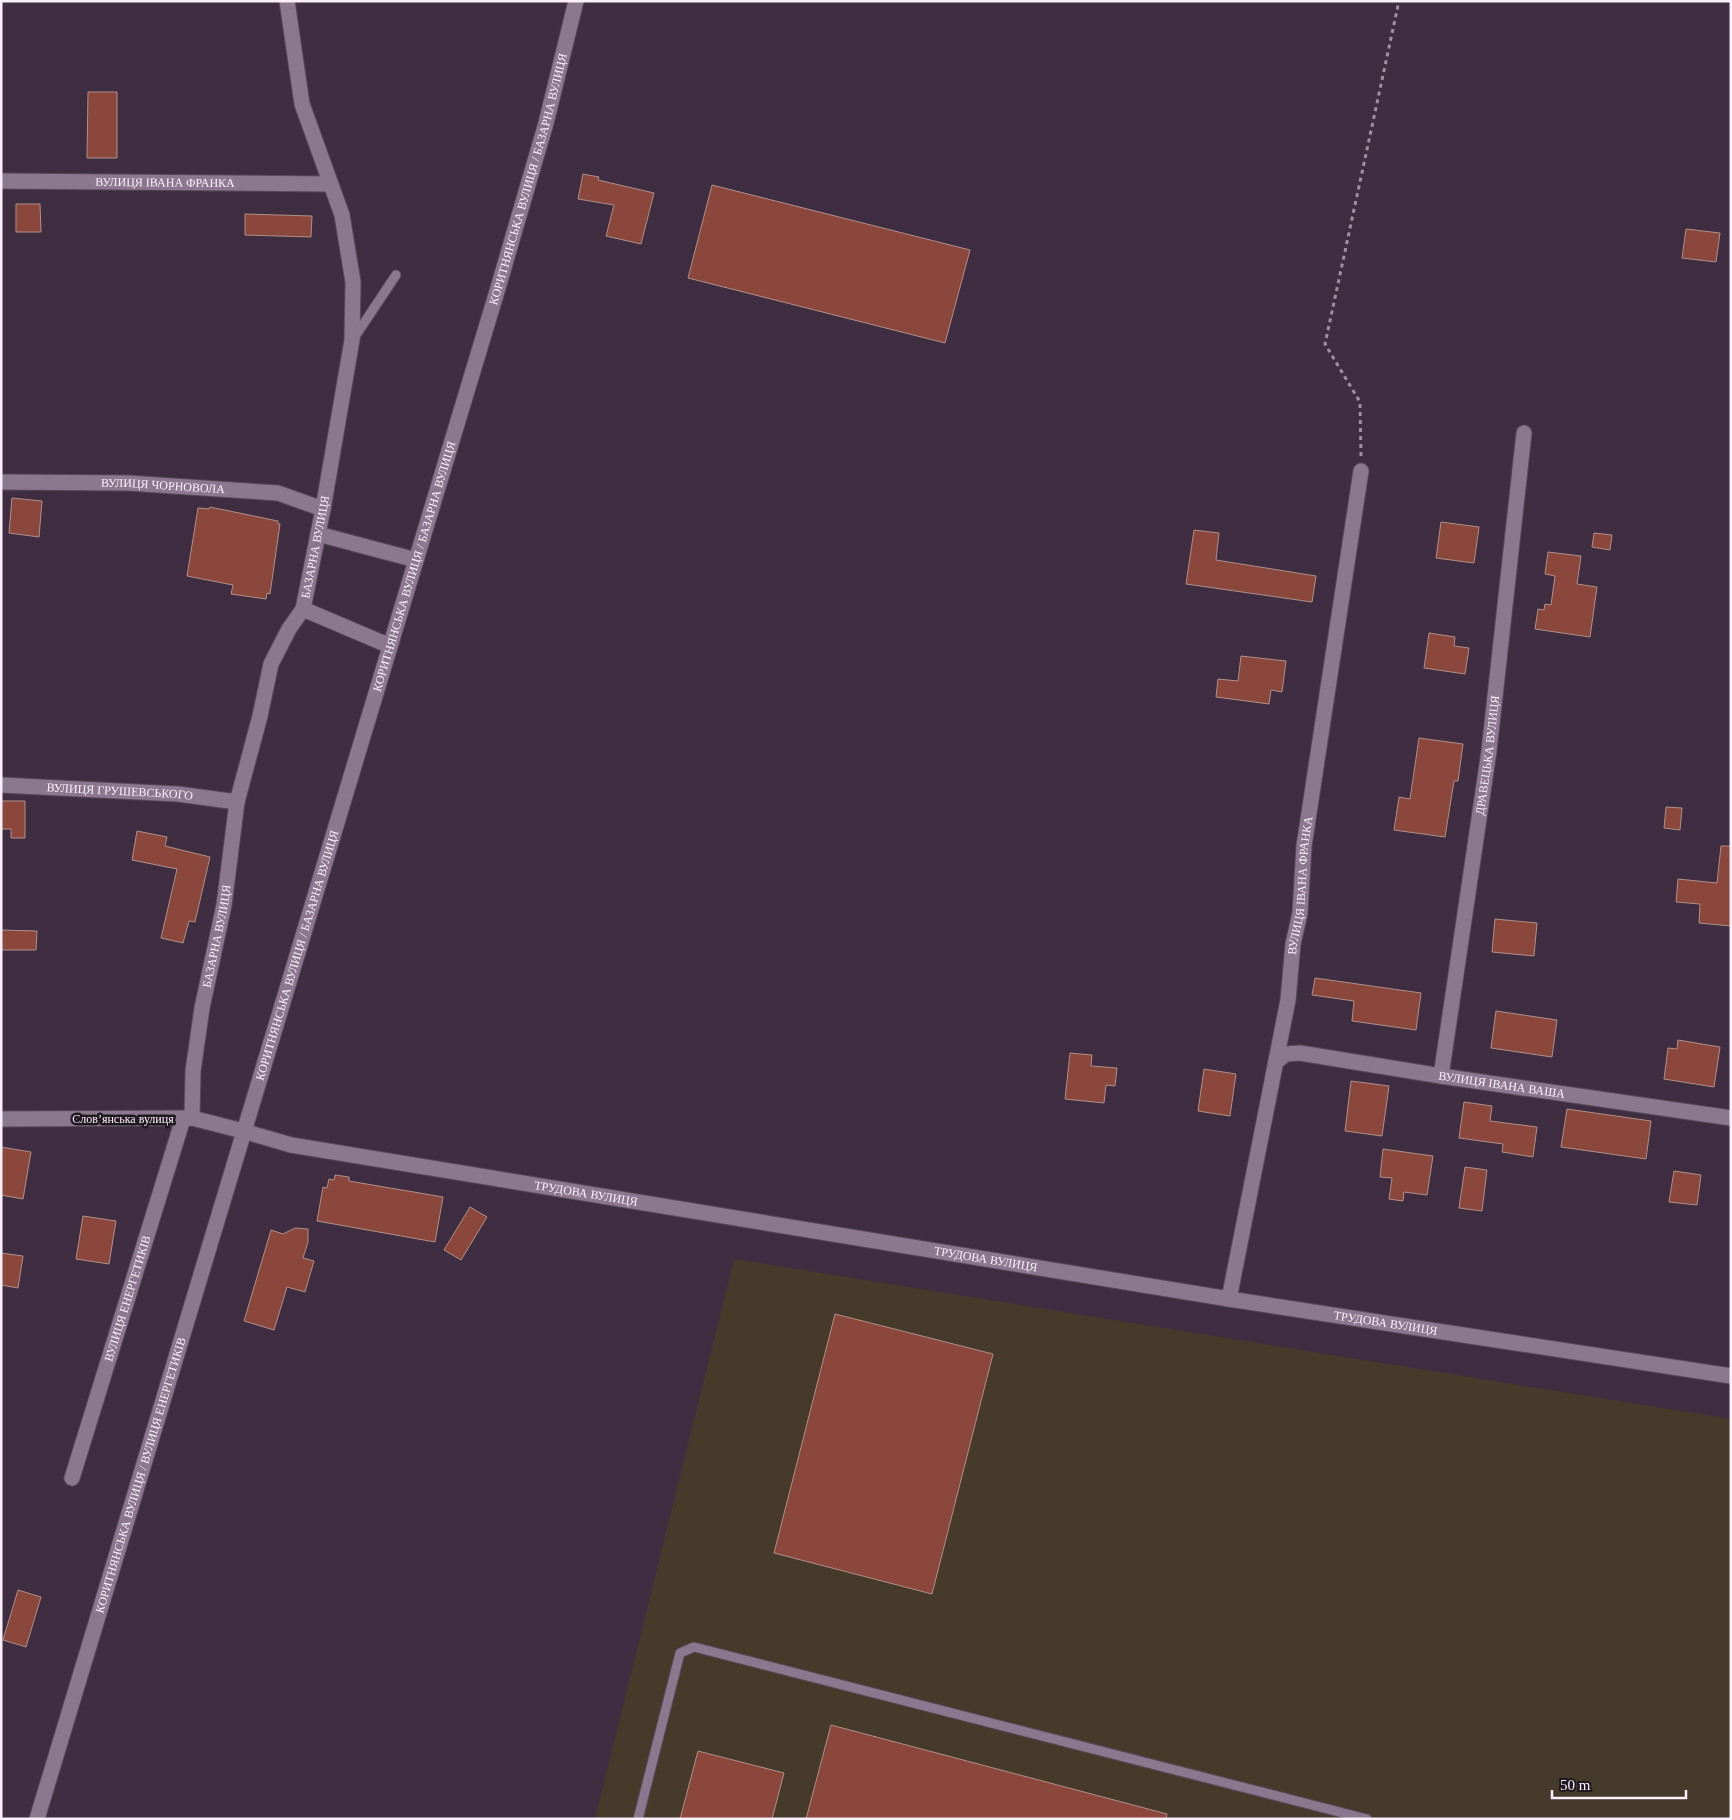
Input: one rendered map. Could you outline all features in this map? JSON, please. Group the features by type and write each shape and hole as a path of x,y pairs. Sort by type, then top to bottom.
{"street":[{"name":"БАЗАРНА ВУЛИЦЯ","path":"188,1118 197,1044 224,905 237,802 260,716 271,664 289,629 303,609 323,509 352,340 353,282 342,215 329,184 302,104 288,1"},
{"name":"КОРИТНЯНСЬКА ВУЛИЦЯ / БАЗАРНА ВУЛИЦЯ","path":"243,1131 546,123 576,1"},
{"name":"ВУЛИЦЯ ІВАНА ФРАНКА","path":"1,180 329,184"},
{"name":"ДРАВЕЦЬКА ВУЛИЦЯ","path":"1440,1076 1489,751 1524,433"},
{"name":"ВУЛИЦЯ ІВАНА ФРАНКА","path":"1229,1299 1288,1000 1293,944 1300,913 1304,846 1361,471"},
{"name":"ВУЛИЦЯ ЧОРНОВОЛА","path":"1,482 128,483 278,493 323,509"},
{"path":"318,534 416,560"},
{"path":"303,609 390,646"},
{"name":"ВУЛИЦЯ ГРУШЕВСЬКОГО","path":"1,785 178,794 237,802"},
{"name":"ВУЛИЦЯ ІВАНА ВАША","path":"1276,1062 1286,1054 1300,1053 1440,1076 1731,1118"},
{"name":"Словʼянська вулиця","path":"1,1119 188,1118 243,1131"},
{"name":"ВУЛИЦЯ ЕНЕРГЕТИКІВ","path":"72,1478 188,1118"},
{"name":"ТРУДОВА ВУЛИЦЯ","path":"243,1131 291,1145 1229,1299 1731,1376"},
{"name":"КОРИТНЯНСЬКА ВУЛИЦЯ / ВУЛИЦЯ ЕНЕРГЕТИКІВ","path":"37,1819 243,1131"}],"lane":[{"path":"352,340 396,274"},
{"path":"638,1819 680,1653 694,1647 1367,1819"}],"path":[{"path":"1361,471 1360,402 1326,344 1399,1"}],"shaded area":[{"path":"734,1259 1731,1419 1731,1819 595,1819"}],"building":[{"path":"88,92 117,92 117,158 87,158"},
{"path":"583,174 599,177 598,180 654,193 641,244 606,236 614,205 578,199"},
{"path":"712,185 970,250 945,343 688,278"},
{"path":"16,204 40,204 41,232 16,232"},
{"path":"245,214 312,216 311,237 245,235"},
{"path":"1686,229 1720,233 1716,262 1682,258"},
{"path":"12,498 42,501 39,537 9,533"},
{"path":"210,507 278,521 278,524 280,524 270,594 267,593 266,599 231,594 233,585 187,576 198,508 209,509"},
{"path":"1441,522 1479,527 1474,563 1436,558"},
{"path":"1194,530 1219,533 1216,560 1316,576 1312,602 1186,584"},
{"path":"1594,533 1612,535 1610,550 1592,547"},
{"path":"1548,552 1581,556 1577,584 1597,587 1590,637 1535,629 1538,609 1544,610 1545,604 1551,605 1555,576 1545,574"},
{"path":"1429,633 1455,637 1454,646 1469,648 1465,674 1424,668"},
{"path":"1241,656 1286,661 1282,692 1271,690 1269,704 1216,697 1218,679 1238,681"},
{"path":"1419,738 1463,744 1458,781 1454,781 1445,837 1394,830 1399,797 1410,799"},
{"path":"1,801 25,801 25,838 11,838 11,829 1,829"},
{"path":"1666,807 1682,808 1680,830 1664,828"},
{"path":"137,831 167,837 165,846 210,857 195,922 189,921 183,943 161,938 177,869 132,860"},
{"path":"1721,846 1731,846 1731,926 1699,923 1700,904 1676,902 1678,879 1717,883"},
{"path":"1495,919 1537,923 1534,956 1492,952"},
{"path":"1,930 37,931 36,950 1,950"},
{"path":"1315,978 1421,993 1416,1030 1352,1021 1354,1001 1312,995"},
{"path":"1496,1011 1557,1020 1552,1057 1491,1048"},
{"path":"1678,1040 1720,1047 1714,1087 1664,1079 1668,1048 1677,1049"},
{"path":"1070,1053 1092,1055 1091,1066 1117,1068 1115,1086 1106,1085 1104,1103 1065,1099"},
{"path":"1204,1069 1236,1074 1230,1116 1198,1111"},
{"path":"1351,1081 1389,1086 1382,1136 1345,1131"},
{"path":"1464,1102 1492,1106 1490,1121 1537,1127 1533,1157 1502,1152 1503,1144 1459,1138"},
{"path":"1567,1109 1651,1121 1646,1159 1561,1147"},
{"path":"1,1147 31,1152 23,1199 1,1195"},
{"path":"1383,1149 1433,1156 1427,1195 1404,1192 1403,1201 1389,1199 1392,1178 1380,1177"},
{"path":"1465,1167 1487,1170 1482,1211 1459,1208"},
{"path":"1674,1171 1701,1175 1697,1205 1669,1202"},
{"path":"335,1175 349,1177 349,1181 443,1197 435,1242 317,1221 323,1187 327,1188 329,1179 334,1180"},
{"path":"470,1207 487,1217 461,1260 444,1250"},
{"path":"83,1216 116,1221 109,1264 76,1259"},
{"path":"295,1228 308,1229 308,1242 303,1258 314,1261 305,1292 287,1287 274,1330 244,1321 271,1230 283,1234"},
{"path":"1,1253 23,1256 18,1288 1,1285"},
{"path":"835,1314 993,1354 932,1594 774,1553"},
{"path":"18,1590 41,1597 26,1647 3,1640"},
{"path":"831,1725 1167,1814 1166,1819 806,1819"},
{"path":"698,1751 784,1773 772,1819 680,1819"}]}
